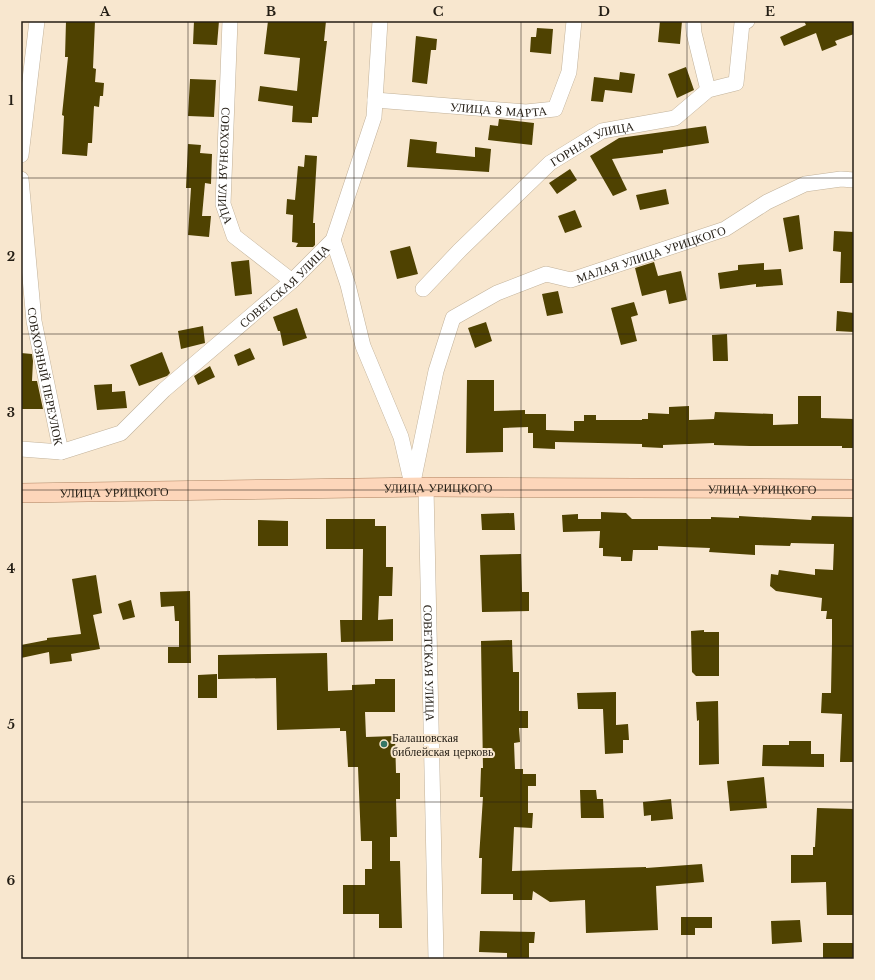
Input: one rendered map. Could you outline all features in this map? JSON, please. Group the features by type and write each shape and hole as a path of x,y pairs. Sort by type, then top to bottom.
{"main road":[{"name":"УЛИЦА УРИЦКОГО","path":"21,493 419,487 854,488"}],"street":[{"path":"21,155 36,21"},
{"name":"СОВХОЗНАЯ УЛИЦА","path":"230,21 223,204 234,236 292,281"},
{"name":"СОВЕТСКАЯ УЛИЦА","path":"61,452 120,433 164,390 292,281 334,240 374,116 380,21"},
{"name":"УЛИЦА 8 МАРТА","path":"375,100 526,112 555,109 569,72 574,21"},
{"path":"693,21 694,33 708,90"},
{"name":"ГОРНАЯ УЛИЦА","path":"423,289 459,251 550,163 602,132 675,118 708,90 736,83 742,23 747,21"},
{"name":"СОВХОЗНЫЙ ПЕРЕУЛОК","path":"21,179 34,321 61,452"},
{"name":"МАЛАЯ УЛИЦА УРИЦКОГО","path":"419,487 436,371 453,318 497,293 546,274 571,280 725,229 767,202 805,184 841,179 854,180"},
{"path":"334,240 348,285 364,346 401,437 419,487"},
{"path":"21,449 61,452"},
{"name":"СОВЕТСКАЯ УЛИЦА","path":"419,487 436,959"}],"building":[{"path":"66,21 95,21 93,68 96,69 95,82 104,83 103,96 100,96 99,107 94,106 92,143 88,143 87,156 62,154 64,116 62,115 68,57 65,57"},
{"path":"194,21 219,21 217,45 193,44"},
{"path":"268,21 326,21 324,41 327,41 318,117 312,117 312,123 292,122 293,106 258,101 260,86 297,91 300,58 264,54"},
{"path":"660,21 682,21 680,44 658,42"},
{"path":"804,21 854,21 854,34 835,41 837,45 822,51 816,33 784,46 780,37 806,25"},
{"path":"537,28 553,29 551,54 530,52 531,37 536,37"},
{"path":"416,36 437,39 436,50 431,50 427,84 412,82"},
{"path":"686,67 694,90 677,98 668,74"},
{"path":"620,72 635,74 632,93 605,90 603,102 591,101 594,77 619,80"},
{"path":"190,79 216,80 214,117 188,116"},
{"path":"499,119 534,123 532,145 488,140 490,125 498,126"},
{"path":"706,126 709,143 663,150 663,153 612,159 627,190 613,196 590,156 619,138"},
{"path":"410,139 437,142 436,153 475,157 475,147 491,149 489,172 407,167"},
{"path":"188,144 201,145 200,153 212,154 211,184 205,183 202,216 211,216 209,237 188,235 191,188 186,188"},
{"path":"305,155 317,156 313,223 315,223 315,245 313,247 296,247 298,243 292,242 293,215 286,214 287,199 295,200 298,166 304,167"},
{"path":"570,169 577,180 557,194 549,183"},
{"path":"666,189 669,204 640,210 636,195"},
{"path":"575,210 582,227 565,233 558,216"},
{"path":"799,215 803,249 789,252 783,218"},
{"path":"834,231 854,232 854,283 840,283 841,252 833,251"},
{"path":"410,246 418,274 397,279 390,251"},
{"path":"249,260 252,294 235,296 231,262"},
{"path":"654,262 658,276 681,271 687,300 669,304 666,290 642,296 635,268"},
{"path":"764,263 764,270 781,269 783,285 756,287 756,284 720,289 718,273 738,270 738,265"},
{"path":"558,291 563,313 547,316 542,294"},
{"path":"634,302 638,315 631,317 637,341 621,345 611,308"},
{"path":"297,308 307,338 283,346 280,331 278,331 273,317"},
{"path":"837,311 854,313 854,332 836,331"},
{"path":"486,322 492,341 475,348 468,328"},
{"path":"203,326 205,343 181,349 178,331"},
{"path":"727,334 728,361 713,361 712,335"},
{"path":"250,348 255,359 238,366 234,355"},
{"path":"162,352 170,373 167,376 139,386 130,365"},
{"path":"21,353 32,354 32,381 37,381 43,409 21,409"},
{"path":"210,366 215,377 198,385 194,376"},
{"path":"467,380 494,380 494,411 525,410 525,414 546,414 546,430 574,431 574,421 584,421 584,415 596,415 596,420 642,420 648,419 648,413 669,414 669,407 689,406 689,420 714,419 715,412 773,414 773,425 798,424 798,396 821,396 821,418 854,419 854,448 842,448 842,446 714,445 714,443 663,445 663,448 642,447 642,444 555,442 555,449 533,448 533,433 528,433 528,427 503,428 503,452 466,453"},
{"path":"112,384 112,392 125,391 127,408 97,410 94,385"},
{"path":"601,512 626,513 632,519 711,519 711,517 739,518 739,516 811,520 812,516 854,517 854,762 840,762 842,714 821,713 822,693 831,693 832,642 832,619 826,619 827,611 821,611 822,598 776,591 770,586 771,574 778,575 779,570 815,575 815,569 833,570 834,544 791,543 790,546 755,545 755,555 709,552 710,548 658,546 658,550 633,550 632,561 621,561 621,557 603,556 603,548 599,548 600,531 563,532 562,515 578,514 578,519 601,519"},
{"path":"514,513 515,530 482,530 481,514"},
{"path":"326,519 375,519 375,526 386,526 386,567 393,567 392,596 379,596 378,620 393,619 393,641 341,642 340,620 362,620 363,549 326,549"},
{"path":"258,520 288,521 288,546 258,546"},
{"path":"521,554 522,592 529,592 529,611 482,612 480,555"},
{"path":"96,575 102,613 93,615 100,649 71,654 72,661 50,664 49,652 21,658 21,645 47,640 47,638 81,634 72,579"},
{"path":"190,591 191,663 168,663 168,647 179,647 179,621 175,621 174,606 161,607 160,592"},
{"path":"131,600 135,617 123,620 118,604"},
{"path":"704,630 704,632 719,632 719,676 696,676 692,672 691,631"},
{"path":"512,640 513,672 519,672 519,711 528,711 528,728 519,728 520,742 514,743 515,769 523,769 523,774 536,774 536,786 528,786 528,813 533,813 532,828 514,827 512,871 646,868 702,864 704,882 656,886 658,930 586,933 585,900 550,902 533,891 532,900 513,900 513,894 481,894 482,858 479,858 483,797 480,797 481,768 483,768 481,641"},
{"path":"327,653 328,691 352,690 352,685 375,684 375,679 395,679 395,712 365,712 366,737 395,736 396,773 400,773 400,799 396,799 397,837 390,837 390,861 400,861 402,928 379,928 379,914 343,914 343,885 365,885 365,869 372,869 372,841 361,841 358,767 348,767 346,731 340,731 340,728 277,730 276,678 218,679 218,655"},
{"path":"217,674 217,698 198,698 198,675"},
{"path":"616,692 616,725 628,724 629,740 623,740 623,753 605,754 603,709 578,709 577,693"},
{"path":"718,701 719,764 699,765 699,720 697,721 696,702"},
{"path":"789,741 811,741 811,754 824,754 824,767 762,766 763,745 789,745"},
{"path":"764,777 767,808 730,811 727,781"},
{"path":"580,790 596,790 597,799 603,799 604,818 581,818"},
{"path":"671,799 673,819 651,821 651,815 644,816 643,802"},
{"path":"817,808 854,809 854,915 827,915 826,882 791,883 791,855 813,855 813,847 815,847"},
{"path":"681,917 712,917 712,928 695,928 695,935 681,935"},
{"path":"800,920 802,942 772,944 771,921"},
{"path":"480,931 535,932 534,943 529,943 529,959 507,959 507,953 479,952"},
{"path":"823,943 854,943 854,959 823,959"}],"place":[{"name":"Балашовская библейская церковь","path":"384,744"}]}
